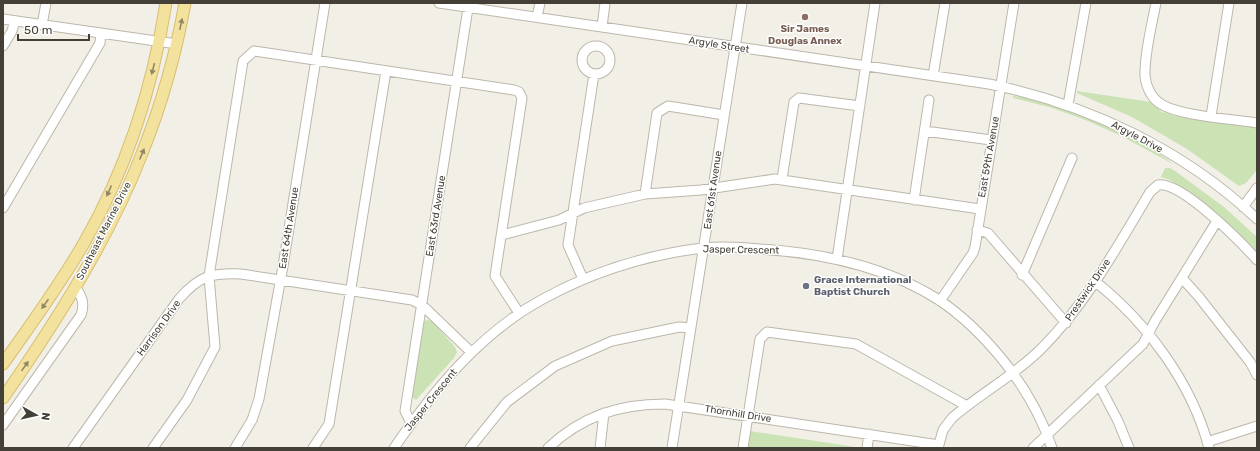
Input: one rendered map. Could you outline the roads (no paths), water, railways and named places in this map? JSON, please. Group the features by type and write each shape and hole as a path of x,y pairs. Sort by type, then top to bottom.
{"main road":[{"name":"Southeast Marine Drive","path":"3,364 66,273 102,209 128,150 149,83 160,42 166,3"},
{"name":"Southeast Marine Drive","path":"3,398 37,350 76,286 116,212 143,152 162,96 185,3"}],"street":[{"path":"42,25 46,3"},
{"name":"East 64th Avenue","path":"235,448 252,420 260,399 281,280 325,3"},
{"name":"Argyle Street","path":"439,3 1000,86"},
{"path":"537,17 540,3"},
{"path":"602,27 605,3"},
{"name":"East 61st Avenue","path":"672,448 742,3"},
{"path":"837,259 875,3"},
{"path":"933,76 945,3"},
{"name":"East 59th Avenue","path":"940,301 973,253 1014,3"},
{"path":"1068,105 1086,3"},
{"path":"1156,3 1146,71 1150,92 1162,105 1176,111 1257,123"},
{"path":"1211,116 1229,3"},
{"name":"East 63rd Avenue","path":"411,423 405,411 468,8"},
{"path":"3,19 176,44"},
{"path":"3,46 15,21"},
{"path":"3,208 100,43 101,33"},
{"path":"154,448 187,400 215,347 209,276 243,61 254,51 457,81 520,92 522,98 495,276 519,313"},
{"path":"313,448 330,424 386,71"},
{"path":"582,278 568,245 594,74"},
{"name":"Argyle Drive","path":"1000,86 1068,105 1098,117 1152,144 1204,177 1257,219"},
{"path":"782,179 794,102 799,98 860,106"},
{"path":"914,200 929,100"},
{"path":"645,194 656,113 668,106 724,115"},
{"path":"925,131 991,140"},
{"path":"1022,275 1072,158"},
{"path":"502,235 560,220 584,208 645,194 701,190 782,179 980,209"},
{"name":"Prestwick Drive","path":"939,446 943,430 952,418 1041,349 1066,323 1096,282 1150,192 1158,185 1172,187 1217,221"},
{"path":"1243,207 1257,188"},
{"path":"1033,448 1143,344 1217,221 1257,260"},
{"path":"977,230 988,233 1022,275 1066,323"},
{"name":"Jasper Crescent","path":"394,448 441,384 471,352 493,332 519,313 582,278 642,259 704,248 747,248 785,251 837,259 893,277 940,301 969,324 990,345 1012,372 1028,396 1047,434 1052,448"},
{"name":"Harrison Drive","path":"74,448 179,299 201,278 217,273 241,274 412,300 422,305"},
{"path":"1182,278 1204,303 1250,362 1257,375"},
{"path":"1096,282 1126,307 1149,333 1179,378 1196,412 1208,445 1257,426"},
{"path":"3,425 81,315 84,306 82,296 76,286"},
{"path":"422,305 471,352"},
{"path":"470,448 507,402 555,366 612,342 679,327 691,328"},
{"path":"743,448 760,339 767,332 856,344 966,406"},
{"path":"1099,385 1118,421 1129,448"},
{"name":"Thornhill Drive","path":"548,448 576,427 604,413 620,407 642,404 665,404 869,434 939,446"},
{"path":"600,448 604,413"},
{"path":"867,448 869,434"}],"place":[{"name":"Sir James Douglas Annex","path":"805,17"},
{"name":"Grace International Baptist Church","path":"806,286"}]}
